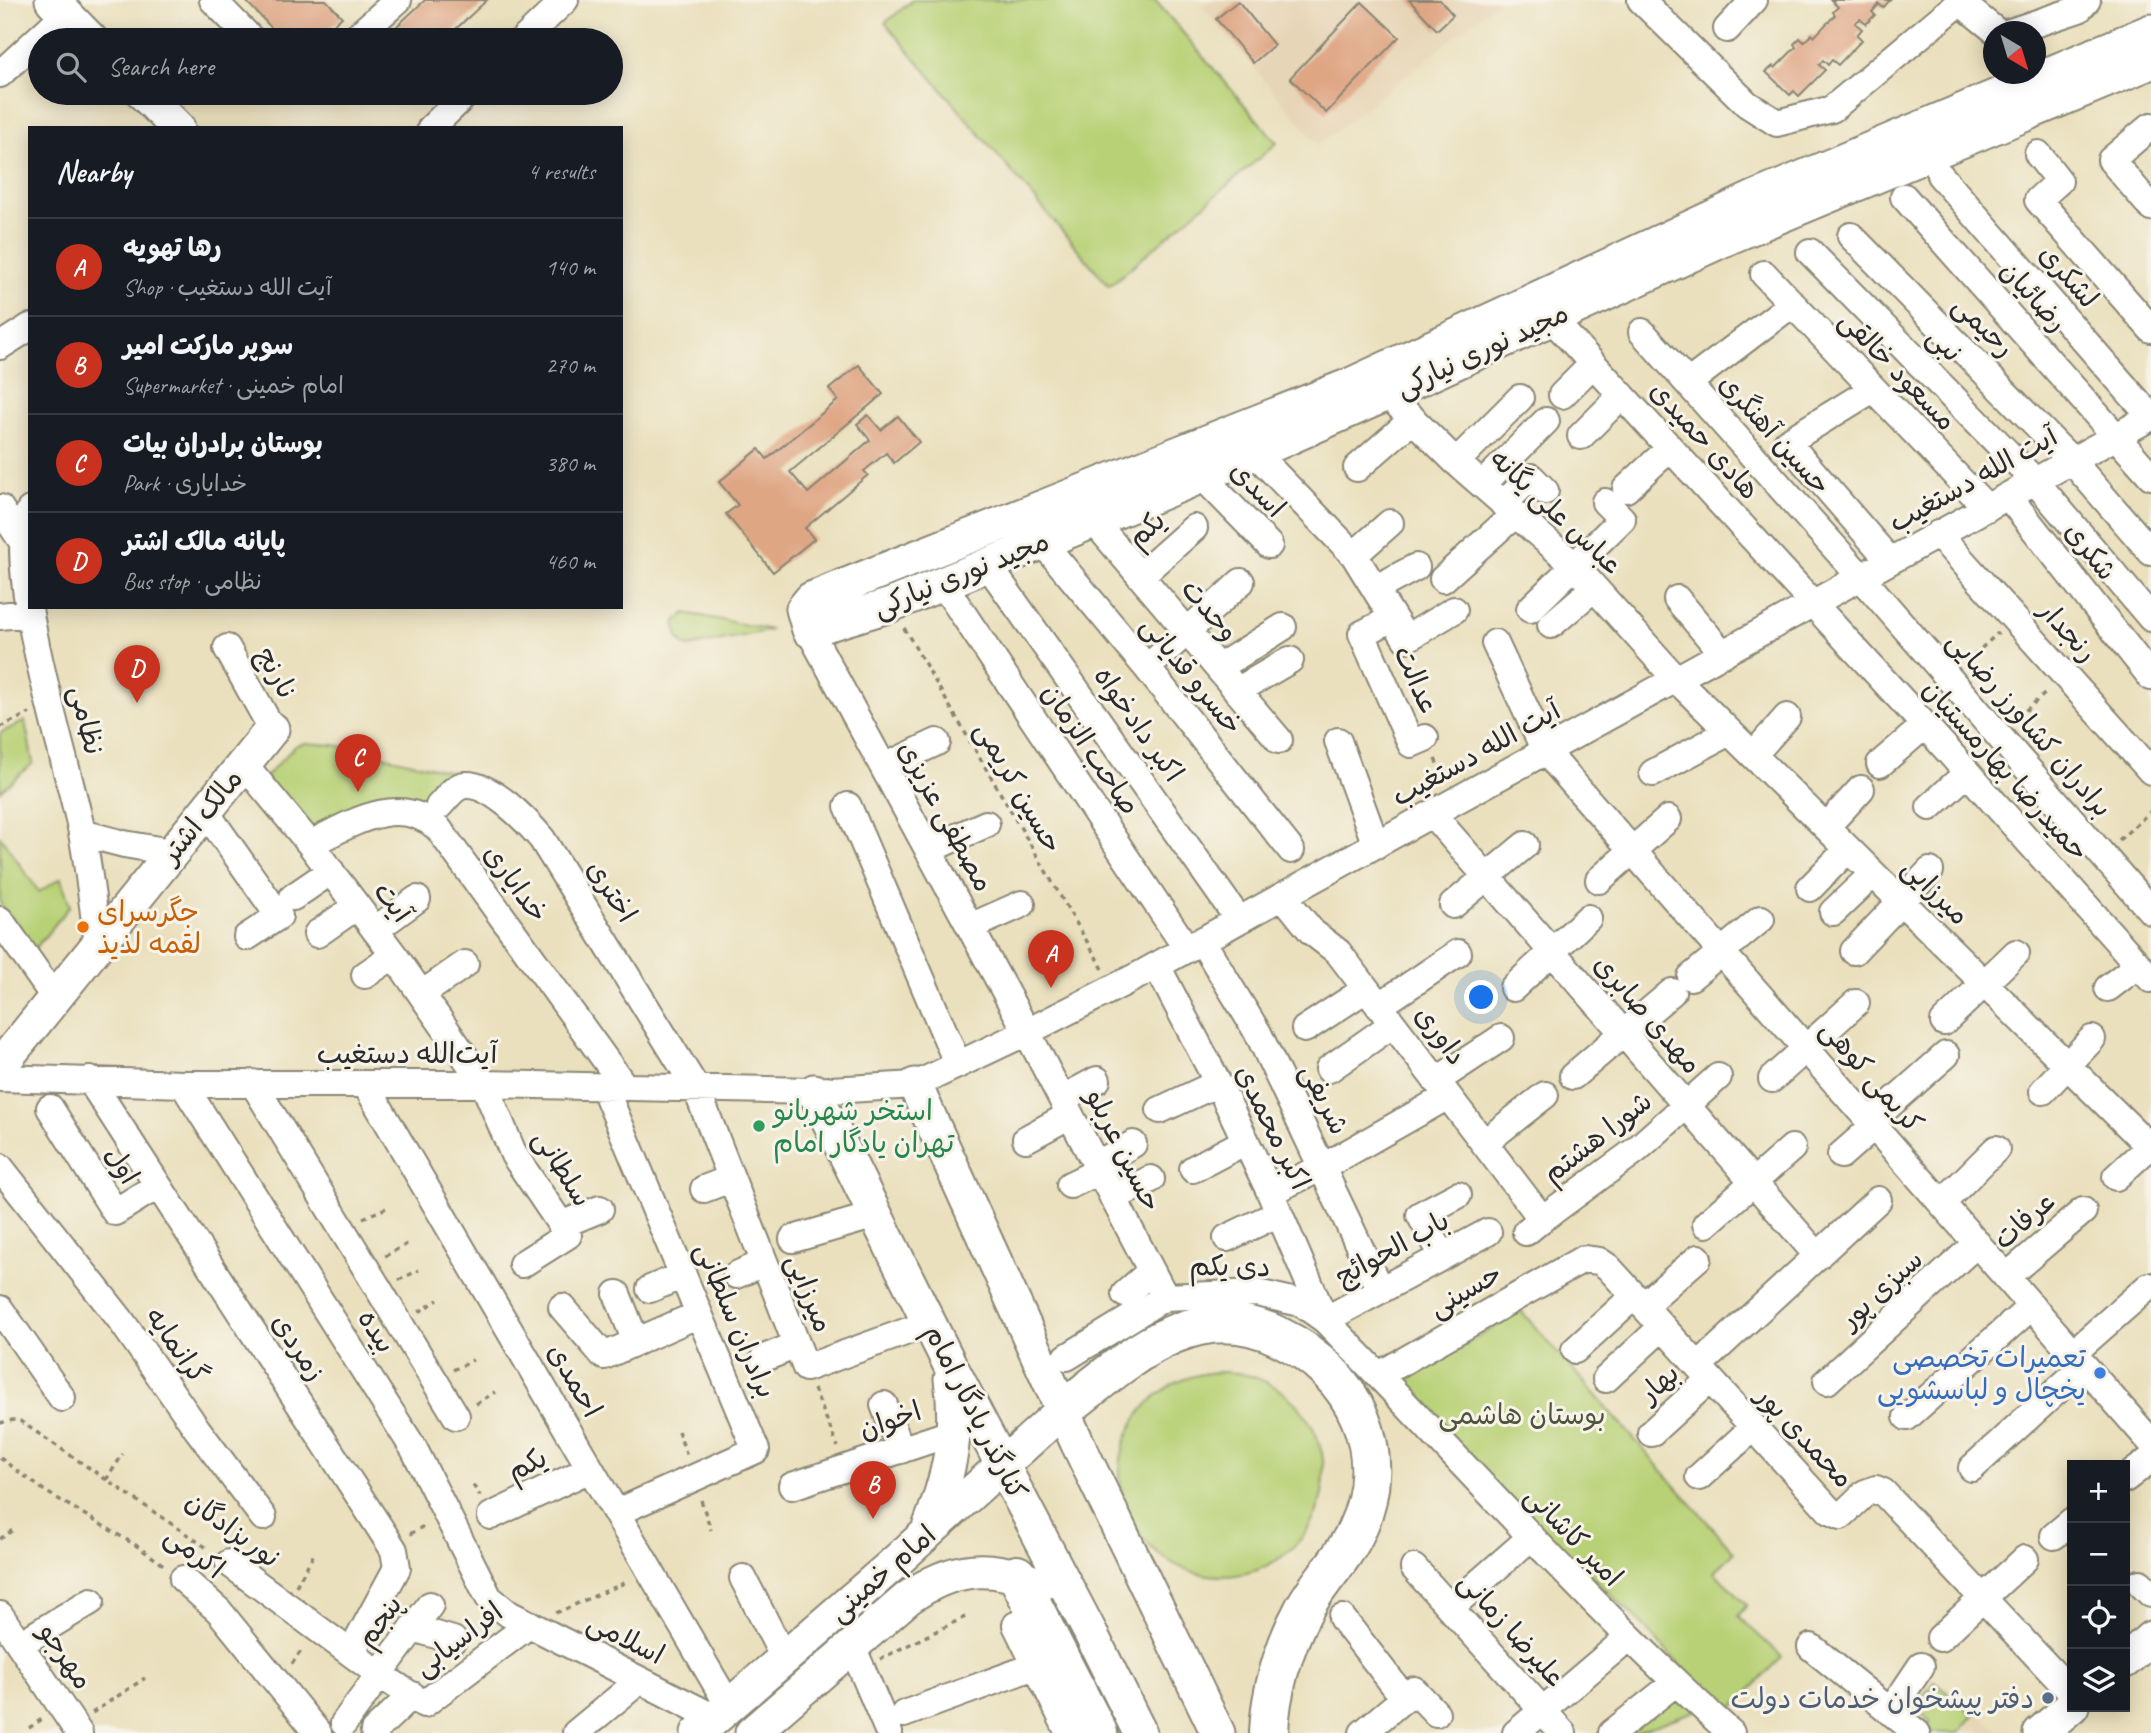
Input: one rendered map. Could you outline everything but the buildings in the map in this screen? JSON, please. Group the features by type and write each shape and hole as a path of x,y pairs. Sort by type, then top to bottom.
{"highway":[{"path":"1063,1410 1130,1358 1161,1338 1210,1324 1255,1328 1275,1334 1303,1348 1327,1367 1347,1393 1369,1441 1371,1469 1368,1502 1356,1533 1303,1609 1277,1685 1269,1733"},
{"path":"1017,1574 1098,1733"}],"main road":[{"path":"63,5 81,28"},
{"path":"63,5 95,28"},
{"name":"مجید نوری نیارکی","path":"810,615 891,605 1202,476 1387,394 1754,198 2151,32"},
{"name":"مجید نوری نیارکی","path":"810,615 869,578 1815,201 2151,62"},
{"path":"155,105 176,126"},
{"path":"175,105 195,126"},
{"name":"مالک اشتر","path":"0,1066 272,729"},
{"path":"915,1085 1063,1410 1218,1733"},
{"name":"کنارگذر یادگار امام","path":"814,1091 949,1363 1140,1733"},
{"path":"927,1533 946,1484 954,1432 954,1397 949,1363"},
{"name":"امام خمینی","path":"714,1719 1063,1410"},
{"name":"امام خمینی","path":"754,1732 857,1657 908,1598 944,1577 984,1569 1017,1574 1043,1586 1089,1630"},
{"path":"2130,1657 2151,1638"},
{"path":"2040,1733 2067,1710"}],"street":[{"path":"213,0 240,28"},
{"path":"366,28 398,0"},
{"path":"536,28 565,0"},
{"path":"1641,0 1747,104 1777,123 1832,109 1959,1 1984,21"},
{"path":"1727,29 1754,0"},
{"path":"2043,21 2079,9 2087,0"},
{"path":"42,28 63,5"},
{"path":"0,74 28,43"},
{"path":"433,126 455,105"},
{"path":"2151,127 2111,160 2151,207"},
{"path":"2038,154 2059,181 2038,200 2151,329"},
{"name":"لشکری","path":"1940,175 2151,417"},
{"name":"رضائیان","path":"1904,197 2151,476"},
{"name":"رحیمی","path":"1850,236 2072,461 2151,552"},
{"name":"نبی","path":"1810,252 2035,481 2151,618"},
{"name":"مسعود خالقی","path":"1764,274 1873,389 1997,502"},
{"path":"1688,383 1792,303"},
{"name":"هادی حمیدی","path":"1545,308 1812,604"},
{"path":"0,346 28,328"},
{"name":"حسین آهنگری","path":"1642,332 1861,577"},
{"path":"1562,395 1593,364"},
{"path":"1873,389 1787,442 1890,561"},
{"name":"عباس علی یگانه","path":"1387,394 1456,462 1574,565 1676,679"},
{"path":"1581,436 1622,395"},
{"path":"1456,462 1520,398"},
{"name":"آیت الله دستغیب","path":"814,1091 915,1085 1027,1032 1157,966 2151,417"},
{"path":"1357,468 1413,419"},
{"path":"1483,484 1546,421"},
{"path":"1530,609 1622,519 1616,495 1670,448"},
{"name":"عدالت","path":"1254,452 1354,555 1400,628 1362,634 1411,744 1426,738"},
{"name":"اسدی","path":"1202,476 1269,545"},
{"path":"1443,579 1509,509 1531,477 1545,491"},
{"name":"شکری","path":"1997,502 2151,677"},
{"path":"0,508 22,541"},
{"name":"نظامی","path":"28,514 22,541 28,595"},
{"name":"وحدت","path":"1093,520 1279,740"},
{"path":"1354,555 1390,523"},
{"name":"یکم","path":"1140,576 1194,528"},
{"name":"رنجدار","path":"1938,534 2151,771"},
{"name":"خسرو قدیانی","path":"1042,542 1147,668 1291,850"},
{"name":"اکبر دادخواه","path":"988,565 1239,920"},
{"path":"1375,589 1416,567"},
{"name":"برادران کشاورز رضایی","path":"1861,577 2151,911"},
{"path":"1147,668 1241,582"},
{"name":"صاحب الزمان","path":"943,584 1194,945"},
{"path":"1551,625 1594,588"},
{"path":"1677,599 1723,654"},
{"name":"حمیدرضا بهارمستیان","path":"1812,604 2145,972"},
{"name":"نظامی","path":"30,609 82,833 98,944"},
{"path":"1400,628 1454,610"},
{"path":"0,616 30,613"},
{"name":"مصطفی عزیزی","path":"810,615 884,767 1027,1032"},
{"path":"1218,668 1283,627"},
{"name":"کریمی کوهی","path":"1495,643 1545,751 2151,1441"},
{"name":"نارنج","path":"227,648 272,729"},
{"path":"1237,691 1290,660"},
{"name":"میرزایی","path":"1676,679 2150,1147"},
{"path":"1753,755 1787,717"},
{"path":"1880,765 1924,726"},
{"path":"1653,773 1729,732"},
{"path":"1338,741 1376,845"},
{"path":"884,767 937,742"},
{"name":"آیت","path":"244,764 331,871 394,955 484,1084"},
{"path":"1930,807 1967,773"},
{"name":"اختری","path":"439,806 464,785 475,787 501,800 527,821 542,839 696,1088"},
{"path":"1826,827 1861,789"},
{"path":"848,806 958,1065"},
{"name":"مهدی صابری","path":"1443,808 1486,876 1818,1256"},
{"path":"205,811 279,916 247,937"},
{"name":"خدایاری","path":"310,844 378,812 406,814 429,820 446,839 615,1087"},
{"path":"1599,880 1668,819"},
{"path":"928,850 986,824"},
{"path":"82,833 171,852"},
{"path":"1453,905 1525,845"},
{"path":"1810,888 1848,849"},
{"path":"1854,951 1930,870"},
{"path":"293,897 331,871"},
{"path":"1833,912 1873,874"},
{"name":"داوری","path":"1283,896 1312,932 1338,952 1484,1143 1538,1222"},
{"path":"375,930 417,899"},
{"path":"970,927 1021,904"},
{"path":"317,934 357,906"},
{"path":"1513,988 1588,918"},
{"path":"1573,1076 1761,919"},
{"path":"0,920 55,998"},
{"name":"شریفی","path":"1194,945 1258,1033 1380,1290"},
{"path":"1305,1029 1379,1006 1458,953"},
{"path":"1944,1022 2016,953"},
{"path":"365,975 394,955"},
{"path":"422,994 465,964"},
{"name":"اکبر محمدی","path":"1157,966 1246,1141 1325,1320"},
{"path":"2108,988 2145,972"},
{"path":"1772,1079 1856,1003"},
{"path":"1329,1069 1379,1006"},
{"name":"حسین عربلو","path":"1027,1032 1164,1297"},
{"path":"1227,1238 1323,1167 1442,1088 1501,1038"},
{"path":"2043,1091 2092,1039"},
{"path":"1841,1155 1946,1055"},
{"name":"آیت‌الله دستغیب","path":"0,1077 183,1084 484,1084 814,1091"},
{"name":"شورا هشتم","path":"1538,1222 1636,1150 1718,1077"},
{"name":"زمردی","path":"90,1080 394,1550 397,1568 351,1653"},
{"path":"1026,1139 1097,1080"},
{"path":"253,1083 456,1416"},
{"path":"1160,1110 1218,1083"},
{"name":"بیده","path":"183,1084 414,1449 489,1598 519,1619"},
{"name":"سلطانی","path":"484,1084 505,1160 564,1230 522,1264"},
{"name":"احمدی","path":"366,1085 650,1572 714,1719"},
{"name":"برادران سلطانی","path":"615,1087 683,1275 755,1450 629,1507"},
{"name":"میرزایی","path":"696,1088 730,1179 772,1236 764,1263 785,1290 801,1357"},
{"path":"1484,1143 1545,1095"},
{"name":"اول","path":"50,1108 115,1212 157,1186"},
{"path":"1193,1168 1246,1141"},
{"path":"1070,1185 1133,1144"},
{"path":"2116,1178 2150,1147"},
{"path":"1706,1224 1792,1148"},
{"path":"1942,1203 1996,1149"},
{"name":"گرانمایه","path":"0,1167 120,1319 263,1517"},
{"path":"1704,1373 1818,1256 1912,1169"},
{"path":"704,1189 730,1179"},
{"path":"1113,1198 1151,1179"},
{"path":"1443,1256 1420,1215 1458,1195"},
{"path":"564,1230 600,1209"},
{"name":"عرفات","path":"2006,1277 2083,1211"},
{"path":"772,1236 876,1215"},
{"name":"باب الحوائج","path":"1325,1320 1488,1232"},
{"name":"سبزی پور","path":"1827,1381 1977,1243"},
{"path":"1575,1350 1698,1258"},
{"name":"محمدی پور","path":"1583,1259 1600,1261 1835,1515 1841,1516 1847,1512 1870,1490 1883,1492 2067,1688"},
{"name":"حسینی","path":"1379,1375 1583,1259"},
{"path":"736,1275 764,1263"},
{"path":"1125,1294 1151,1270"},
{"path":"650,1289 683,1275"},
{"path":"1972,1468 2148,1286"},
{"name":"دی یکم","path":"1067,1357 1164,1297 1257,1293 1301,1303 1325,1320 1379,1375"},
{"path":"617,1294 636,1342"},
{"path":"1907,1417 2032,1306"},
{"path":"562,1307 604,1356 699,1314"},
{"path":"0,1309 62,1398"},
{"path":"764,1358 853,1352 930,1323"},
{"path":"1606,1379 1662,1327"},
{"name":"بهار","path":"1651,1433 1704,1373"},
{"name":"امیر کاشانی","path":"1379,1375 1530,1538 1675,1683 1731,1733"},
{"path":"884,1405 901,1450"},
{"path":"1699,1477 1754,1427"},
{"name":"اخوان","path":"846,1468 954,1432"},
{"path":"2130,1475 2151,1459"},
{"path":"792,1486 846,1468"},
{"name":"یکم","path":"491,1517 590,1469"},
{"path":"1450,1608 1530,1538"},
{"path":"1940,1638 2025,1559"},
{"name":"نوریزادگان","path":"229,1563 379,1675 418,1700"},
{"name":"علیرضا زمانی","path":"1414,1567 1563,1733"},
{"path":"743,1578 784,1658"},
{"name":"اکرمی","path":"183,1579 219,1611 317,1733"},
{"path":"20,1644 91,1601"},
{"name":"پنجم","path":"344,1723 430,1605"},
{"name":"مهرجو","path":"0,1615 76,1729"},
{"path":"1342,1618 1405,1699"},
{"name":"افراسیابی","path":"376,1733 374,1731 418,1700 519,1619"},
{"name":"اسلامی","path":"519,1619 714,1719"},
{"path":"1016,1625 1069,1733"},
{"path":"413,1628 453,1640"},
{"path":"1516,1733 1629,1637"},
{"path":"1811,1647 1917,1733"},
{"path":"857,1657 890,1727 1035,1666"},
{"path":"1890,1712 1921,1666"},
{"path":"1612,1733 1675,1683"},
{"path":"576,1733 634,1685"},
{"path":"1363,1733 1414,1690 1436,1713"}],"path":[{"name":"حسین کریمی","path":"891,605 1114,988"},
{"path":"1974,656 2014,618"},
{"path":"2018,717 2065,676"},
{"path":"0,727 50,703"},
{"name":"عدالت","path":"1426,738 1443,808"},
{"path":"2102,856 2151,811"},
{"name":"میرزایی","path":"801,1357 846,1468"},
{"name":"نوریزادگان","path":"0,1423 20,1421 229,1563"},
{"path":"106,1480 122,1454"},
{"name":"اکرمی","path":"0,1458 45,1491 137,1546 183,1579"},
{"path":"694,1478 711,1530"},
{"path":"0,1539 13,1530"},
{"path":"284,1605 314,1554"},
{"path":"519,1619 650,1572"},
{"path":"857,1657 969,1615"},
{"path":"277,1684 317,1629"},
{"path":"76,1729 145,1678"}],"shaded area":[{"path":"1210,0 1500,0 1319,145 1202,7"},
{"path":"1933,1677 2002,1733 1926,1733 1902,1713"}],"green space":[{"path":"913,0 1155,0 1277,143 1109,286 885,23"},
{"path":"686,613 771,630 688,647 679,639 676,629 676,621"},
{"path":"25,721 33,763 0,791 0,733"},
{"path":"304,743 335,745 457,773 425,810 374,801 334,815 317,830 310,828 264,778 295,746"},
{"path":"0,836 39,892 61,878 70,906 34,950 0,903"},
{"name":"بوستان هاشمی","path":"1521,1311 1734,1552 1714,1572 1747,1605 1738,1616 1782,1657 1726,1715 1634,1616 1511,1503 1401,1384"},
{"path":"1222,1372 1261,1380 1279,1389 1294,1402 1307,1417 1316,1435 1324,1474 1316,1513 1307,1531 1294,1546 1279,1559 1261,1568 1222,1576 1183,1568 1165,1559 1150,1546 1137,1531 1128,1513 1120,1474 1128,1435 1137,1417 1150,1402 1165,1389 1183,1380"},
{"path":"1935,1682 1973,1715 1958,1733 1933,1733 1926,1728 1931,1722 1914,1706"},
{"path":"1676,1689 1697,1710 1635,1733 1622,1733"}],"place":[{"name":"پایانه مالک اشتر","path":"137,703"},
{"name":"بوستان برادران بیات","path":"358,792"},
{"name":"جگرسرای لقمه لذیذ","path":"83,927"},
{"name":"رها تهویه","path":"1051,988"},
{"name":"استخر شهربانو تهران یادگار امام","path":"759,1126"},
{"name":"تعمیرات تخصصی یخچال و لباسشویی","path":"2100,1373"},
{"name":"سوپر مارکت امیر","path":"873,1519"},
{"name":"دفتر پیشخوان خدمات دولت","path":"2048,1698"}]}
